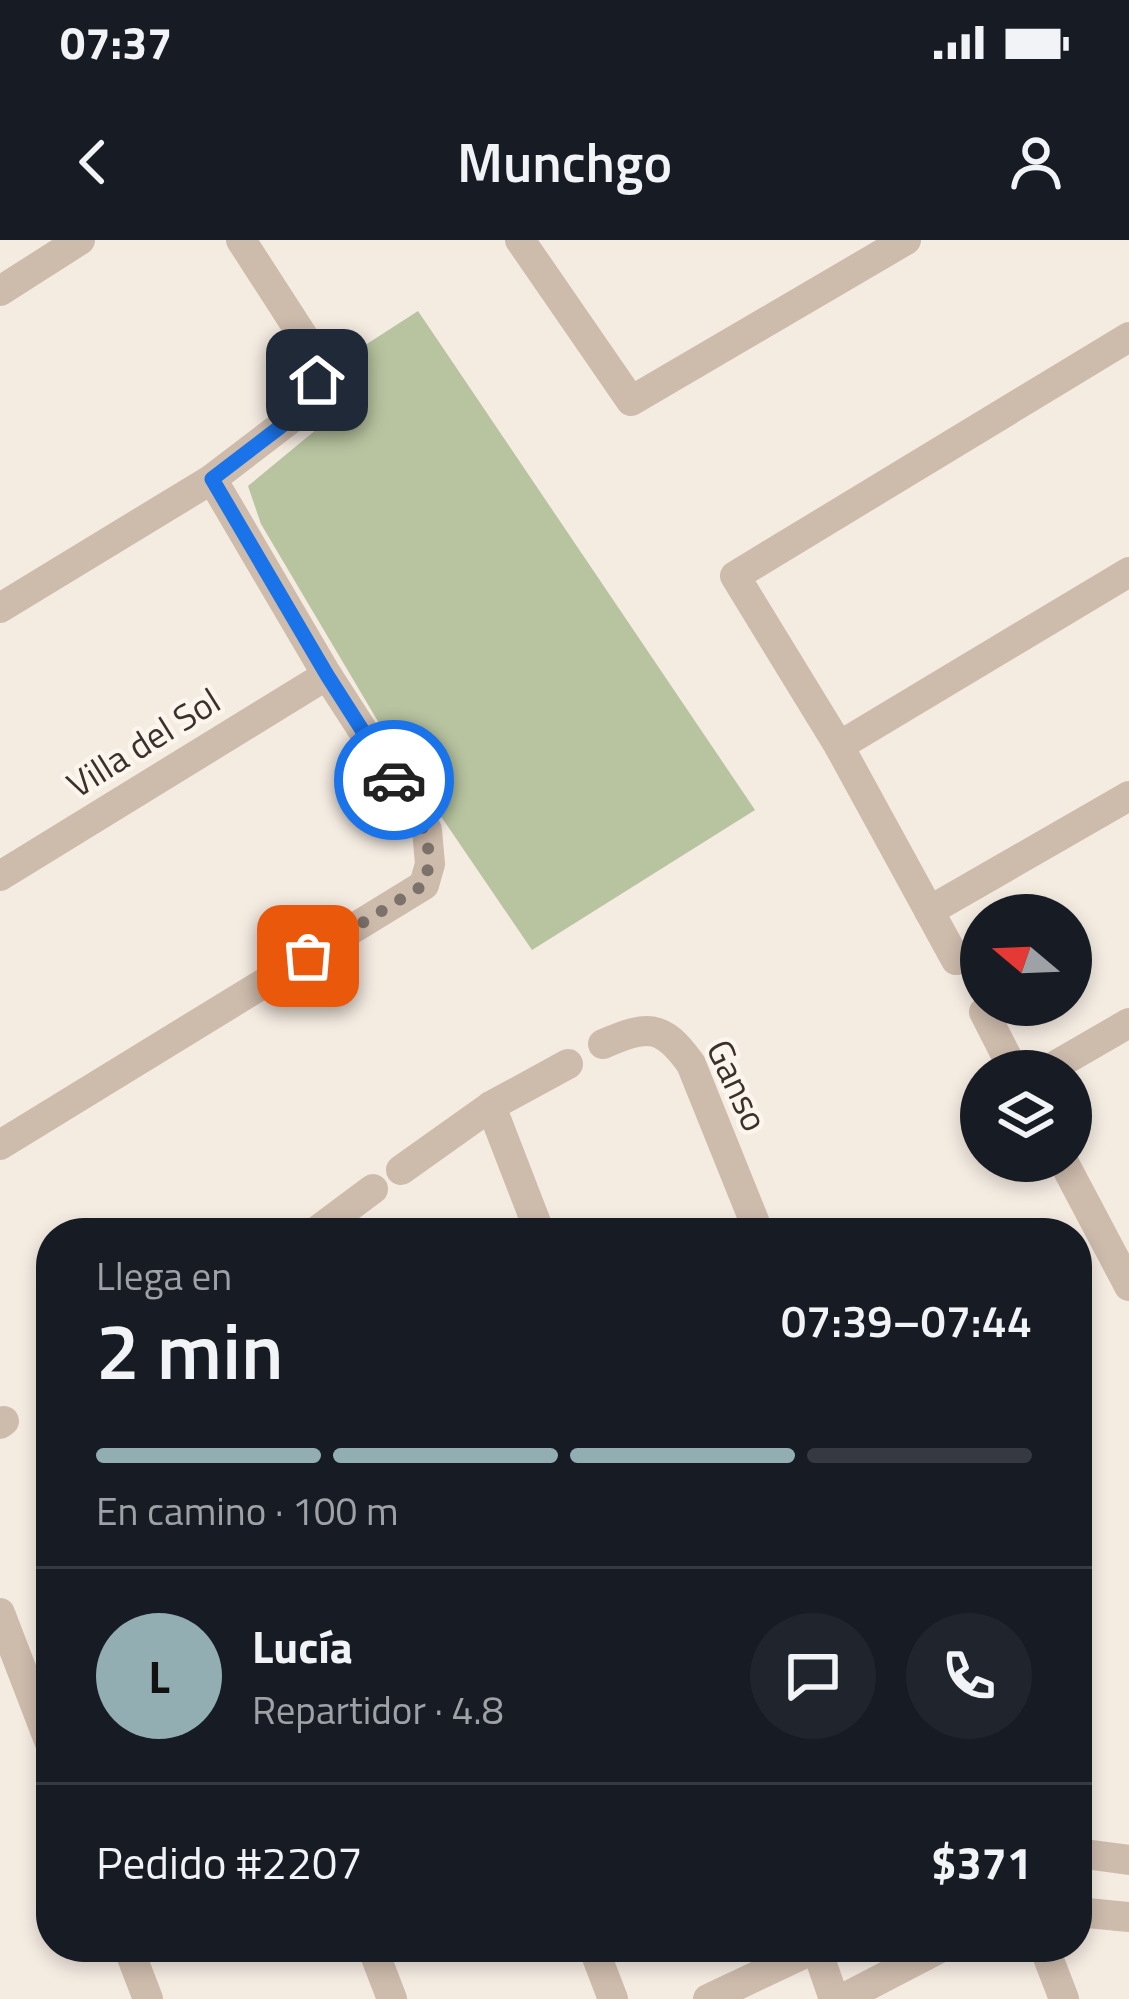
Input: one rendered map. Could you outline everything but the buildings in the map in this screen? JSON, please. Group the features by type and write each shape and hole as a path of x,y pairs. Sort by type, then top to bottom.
{"street":[{"path":"0,291 80,240"},
{"path":"0,608 212,479 310,404 319,361 242,240"},
{"path":"520,240 631,401 906,240"},
{"path":"956,960 839,746 734,576 1129,337"},
{"path":"0,1144 424,885 430,864 427,830 327,675 212,479"},
{"path":"839,746 1129,572"},
{"name":"Villa del Sol","path":"0,876 327,675"},
{"path":"929,911 1129,796"},
{"path":"1082,1050 1129,1023"},
{"name":"Ganso","path":"603,1045 635,1030 657,1031 674,1041 691,1064 753,1218"},
{"path":"401,1170 491,1106 568,1064"},
{"path":"491,1106 534,1218"},
{"path":"1078,1182 1119,1240 1129,1286"},
{"path":"334,1218 373,1189"},
{"path":"0,1613 36,1707"},
{"path":"1092,1855 1129,1860"},
{"path":"1092,1913 1129,1917"},
{"path":"134,1962 148,1999"},
{"path":"378,1962 392,1999"},
{"path":"598,1962 613,1999"},
{"path":"708,1999 786,1962"},
{"path":"823,1962 838,1999 912,1962"},
{"path":"1050,1962 1064,1999"}],"green space":[{"path":"418,311 755,810 532,950 389,740 261,524 248,486 323,424 342,360"}],"way so far":[{"path":"308,956 424,885 430,864 427,830 394,780"}],"route":[{"path":"317,380 310,404 212,479 394,780"}]}
